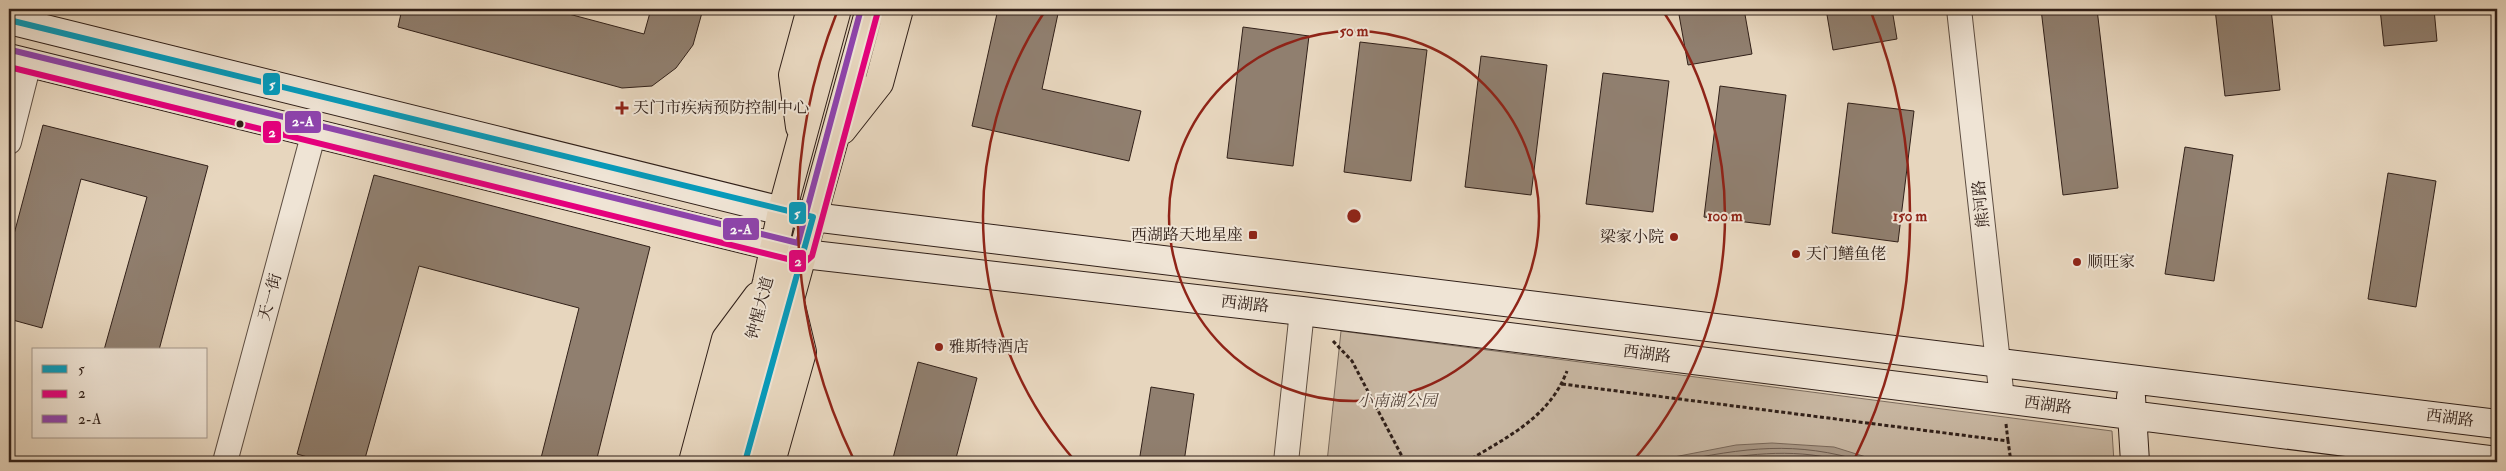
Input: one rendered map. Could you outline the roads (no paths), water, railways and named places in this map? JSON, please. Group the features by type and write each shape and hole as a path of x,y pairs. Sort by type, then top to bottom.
{"highway":[{"path":"802,138 793,75 811,9"},
{"name":"钟惺大道","path":"719,462 767,282 782,211 837,9"},
{"name":"钟惺大道","path":"746,462 870,9"},
{"path":"834,141 878,83 899,9"},
{"path":"693,462 726,339 767,282"},
{"path":"771,462 802,352 790,298"}],"main road":[{"name":"西湖路","path":"9,20 782,211 813,217 2497,424"},
{"name":"西湖路","path":"19,60 804,254 1302,311 2497,461"},
{"path":"2131,378 2135,462"}],"street":[{"name":"熊河路","path":"1960,9 2002,399"},
{"path":"9,142 19,60"},
{"name":"天一街","path":"225,462 314,132"},
{"path":"1286,462 1302,311"}],"water":[{"path":"1772,443 1834,447 1882,462 1648,462 1736,445"}],"place":[{"name":"天门市疾病预防控制中心","path":"622,108"},
{"name":"西湖路天地星座","path":"1253,235"},
{"name":"梁家小院","path":"1674,237"},
{"name":"天门鳝鱼佬","path":"1796,254"},
{"name":"顺旺家","path":"2077,262"},
{"name":"雅斯特酒店","path":"939,347"}],"park label":[{"name":"小南湖公园","path":"1397,401"}]}
